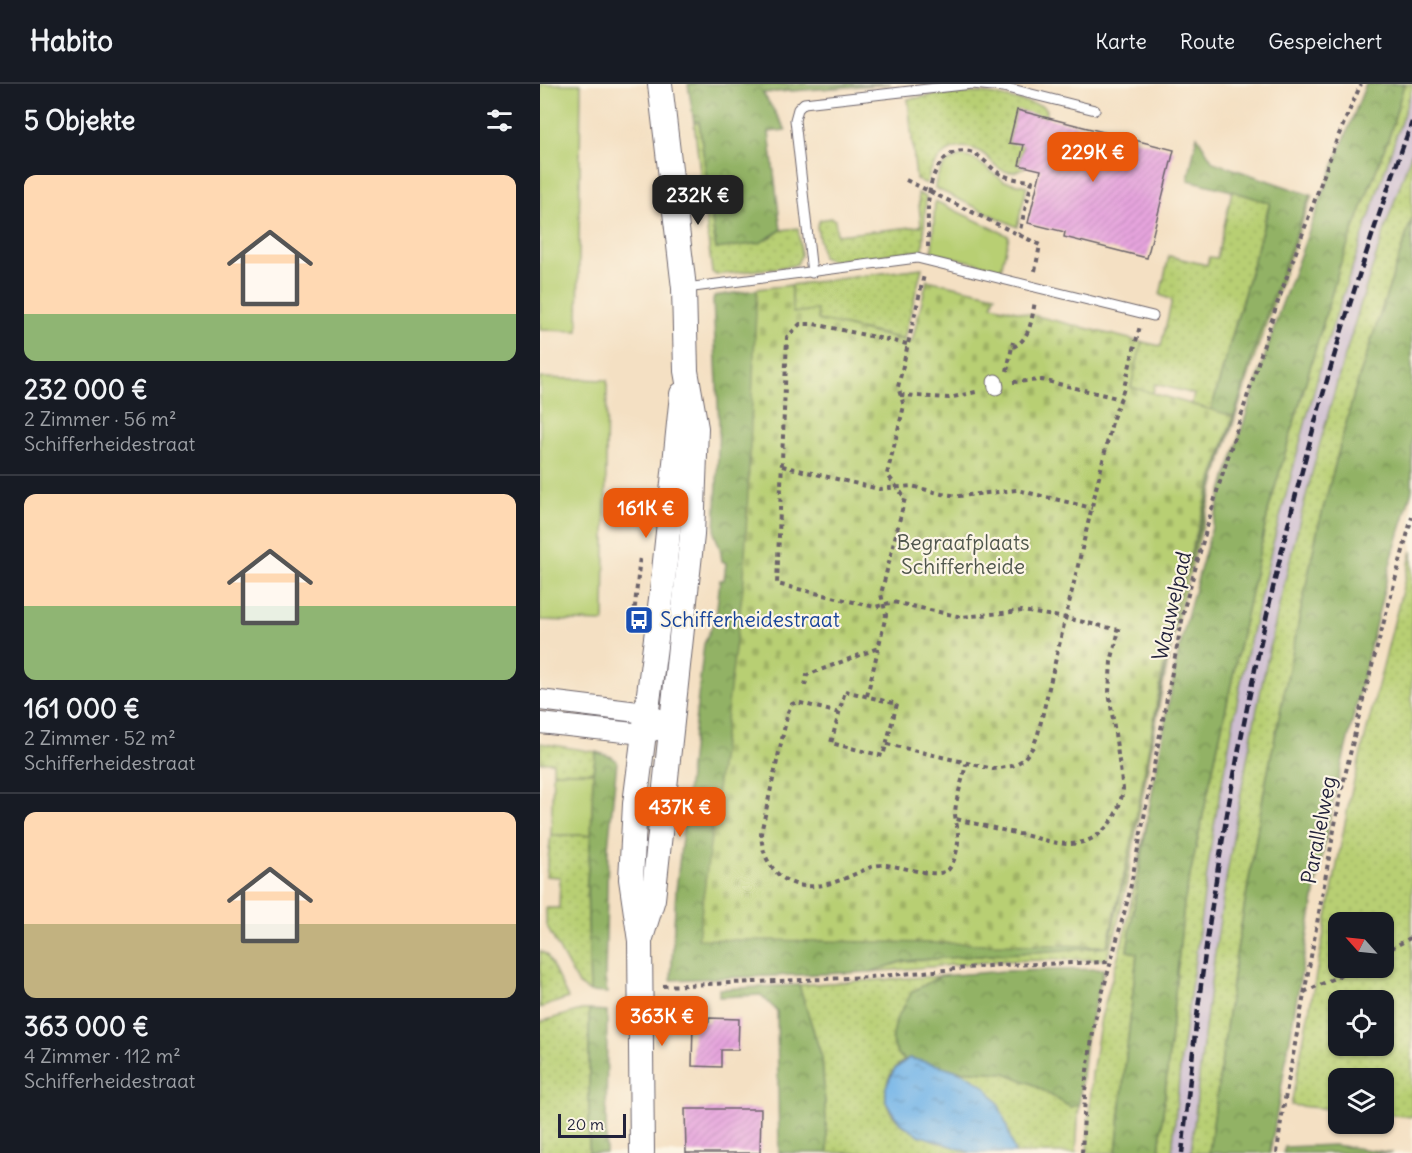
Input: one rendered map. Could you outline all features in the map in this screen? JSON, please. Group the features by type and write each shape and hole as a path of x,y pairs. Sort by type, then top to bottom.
{"street":[{"path":"640,941 653,899 672,725 692,535 696,428 686,371 684,288 660,84"},
{"path":"642,1153 640,941 631,879 644,723 662,591 686,371"},
{"path":"540,700 644,723"},
{"path":"540,723 672,725"}],"lane":[{"path":"812,273 795,120 798,110 804,103 972,84 1003,87 1095,110"},
{"path":"684,288 917,258 1148,315"}],"path":[{"name":"Wauwelpad","path":"1082,1153 1086,1077 1095,1020 1129,895 1185,605 1218,488 1277,304 1337,139 1361,84"},
{"path":"867,696 886,615 880,594 905,498 887,474 904,406 898,387 928,261 930,192 933,177 941,162 952,153 967,151 977,155 1004,175 1032,181 1019,234"},
{"path":"906,180 1040,245 1027,334 1020,344 1013,346"},
{"path":"887,744 993,770 1012,766 1023,760 1033,747 1113,418 1148,315"},
{"path":"907,344 814,324 800,324 787,337 777,584 875,608 893,602 962,617 1022,611 1119,630 1108,681 1109,703 1123,789 1118,812 1112,821 1098,835 1071,844 956,819"},
{"path":"782,466 879,489 912,486 959,496 1017,490 1092,508"},
{"name":"Parallelweg","path":"1277,1153 1340,797 1361,707 1412,517"},
{"path":"805,686 807,675 879,648"},
{"path":"844,691 897,704 883,756 831,743 839,713 844,691"},
{"path":"839,713 797,702 792,704 788,711 761,833 762,845 768,862 781,877 802,886 836,882 878,865 940,874 947,870 954,861 959,837 955,813 966,764"},
{"path":"1394,947 1412,937"},
{"path":"641,988 870,977 999,965 1112,962"},
{"path":"1304,992 1335,978"}],"shaded area":[{"path":"1412,89 1412,151 1355,324 1310,480 1275,622 1213,966 1191,1153 1172,1153 1181,1059 1213,831 1243,671 1272,547 1326,346"}],"green space":[{"path":"540,84 581,84 578,331 540,330"},
{"path":"688,84 891,84 763,93 786,130 769,132 781,230 760,243 716,249 699,121 694,122"},
{"path":"1366,84 1404,84 1390,134 1340,265 1269,508 1184,903 1159,1153 1116,1153 1137,953 1127,951 1150,804 1177,659 1224,484 1278,315"},
{"path":"1404,84 1412,84 1412,89 1326,346 1272,547 1243,671 1213,831 1181,1059 1172,1153 1159,1153 1184,903 1269,508 1340,265 1390,134"},
{"path":"981,93 1043,106 1047,110 1045,118 1017,111 1009,142 1024,143 1019,164 1026,166 1016,172 1004,171 982,153 963,147 946,153 939,159 933,166 927,184 916,179 908,99 944,94"},
{"path":"699,121 716,249 770,238 781,230 798,228 801,255 797,264 716,275 712,272 694,122"},
{"name":"Begraafplaats Schifferheide","path":"1197,136 1213,162 1310,195 1258,338 1178,599 1125,876 1108,947 904,961 870,972 671,980 676,890 704,644 716,617 720,580 724,580 726,563 722,561 715,535 719,425 714,296 791,285 793,313 1166,569 1270,203 1188,180"},
{"path":"1412,151 1412,218 1355,390 1317,532 1265,786 1236,955 1209,1153 1191,1153 1205,1025 1223,898 1270,645 1333,396"},
{"path":"962,156 974,159 1004,181 1027,186 1017,227 935,188 942,168 951,160"},
{"path":"1232,191 1270,202 1166,569 1114,452 1142,342 1161,346 1172,300 1160,295 1169,256 1207,265 1209,257 1217,258","holes":["1155,384 1194,394 1177,465 1138,457"]},
{"path":"918,193 926,197 923,250 832,261 822,257 817,226 820,220 831,218 835,220 837,235 921,226"},
{"path":"1310,195 1312,195 1258,347 1219,468 1180,608 1163,685 1126,887 1107,959 999,961 870,972 904,961 1108,946 1125,876 1178,599 1258,338"},
{"path":"935,201 1009,236 1001,269 932,252"},
{"path":"1412,218 1412,490 1391,561 1334,797 1317,881 1270,1153 1209,1153 1236,955 1265,786 1317,532 1355,390"},
{"path":"922,268 904,339 817,320 816,310 793,313 791,285"},
{"name":"Begraafplaats Schifferheide","path":"927,280 995,295 992,305 1142,342 1131,387 1233,416 1209,489 1172,619 1132,840 1107,946 698,939 744,579 757,289 791,285 793,313 817,310 818,320 912,342"},
{"path":"540,378 607,380 604,622 540,620"},
{"path":"1412,551 1412,1117 1394,1115 1394,1068 1328,1068 1328,1109 1291,1105 1350,797"},
{"path":"540,743 596,752 593,772 553,772 553,762 540,762"},
{"path":"596,752 617,761 608,848 605,978 607,993 590,992 587,881"},
{"path":"553,772 593,772 591,835 551,835"},
{"path":"1150,804 1127,951 1137,953 1116,1153 1087,1153 1092,1073 1101,1018 1126,927"},
{"path":"551,835 591,835 587,881 590,992 578,984 546,925 546,908 559,908 560,877 546,876"},
{"path":"540,951 547,955 568,998 540,1008"},
{"path":"1104,969 1086,1039 1079,1105 1070,1107 1032,1084 1005,1073 955,1070 909,1058 905,1060 897,1054 892,1041 896,1020 912,992 940,976 1005,971"},
{"path":"940,976 912,992 897,1054 905,1060 894,1069 890,1077 886,1090 887,1104 893,1116 916,1133 972,1153 828,1153 822,1058 799,985"},
{"path":"799,985 822,1058 828,1153 779,1153 777,1011 761,995 719,997 719,989"},
{"path":"581,1010 589,1010 589,1153 540,1153 540,1022"},
{"path":"589,1010 607,1011 606,1153 589,1153"},
{"path":"955,1070 1005,1073 1032,1083 1070,1107 1079,1105 1076,1153 1015,1153 1001,1114 989,1093 969,1076"},
{"path":"1334,1145 1393,1153 1283,1153 1285,1147"}],"water":[{"path":"909,1058 957,1071 979,1082 988,1090 1002,1112 1015,1153 972,1153 919,1135 899,1122 886,1102 886,1087 894,1070"}],"building":[{"path":"1017,110 1174,150 1147,258 1064,237 1065,232 1028,223 1041,170 1019,165 1024,145 1009,143"},
{"path":"709,1018 739,1019 738,1050 721,1050 721,1067 692,1066 693,1022 709,1022"},
{"path":"685,1109 761,1109 760,1153 686,1153"}],"railway":[{"path":"1182,1153 1213,899 1248,702 1269,603 1293,506 1347,312 1412,122"}],"place":[{"name":"Schifferheidestraat","path":"639,620"}]}
